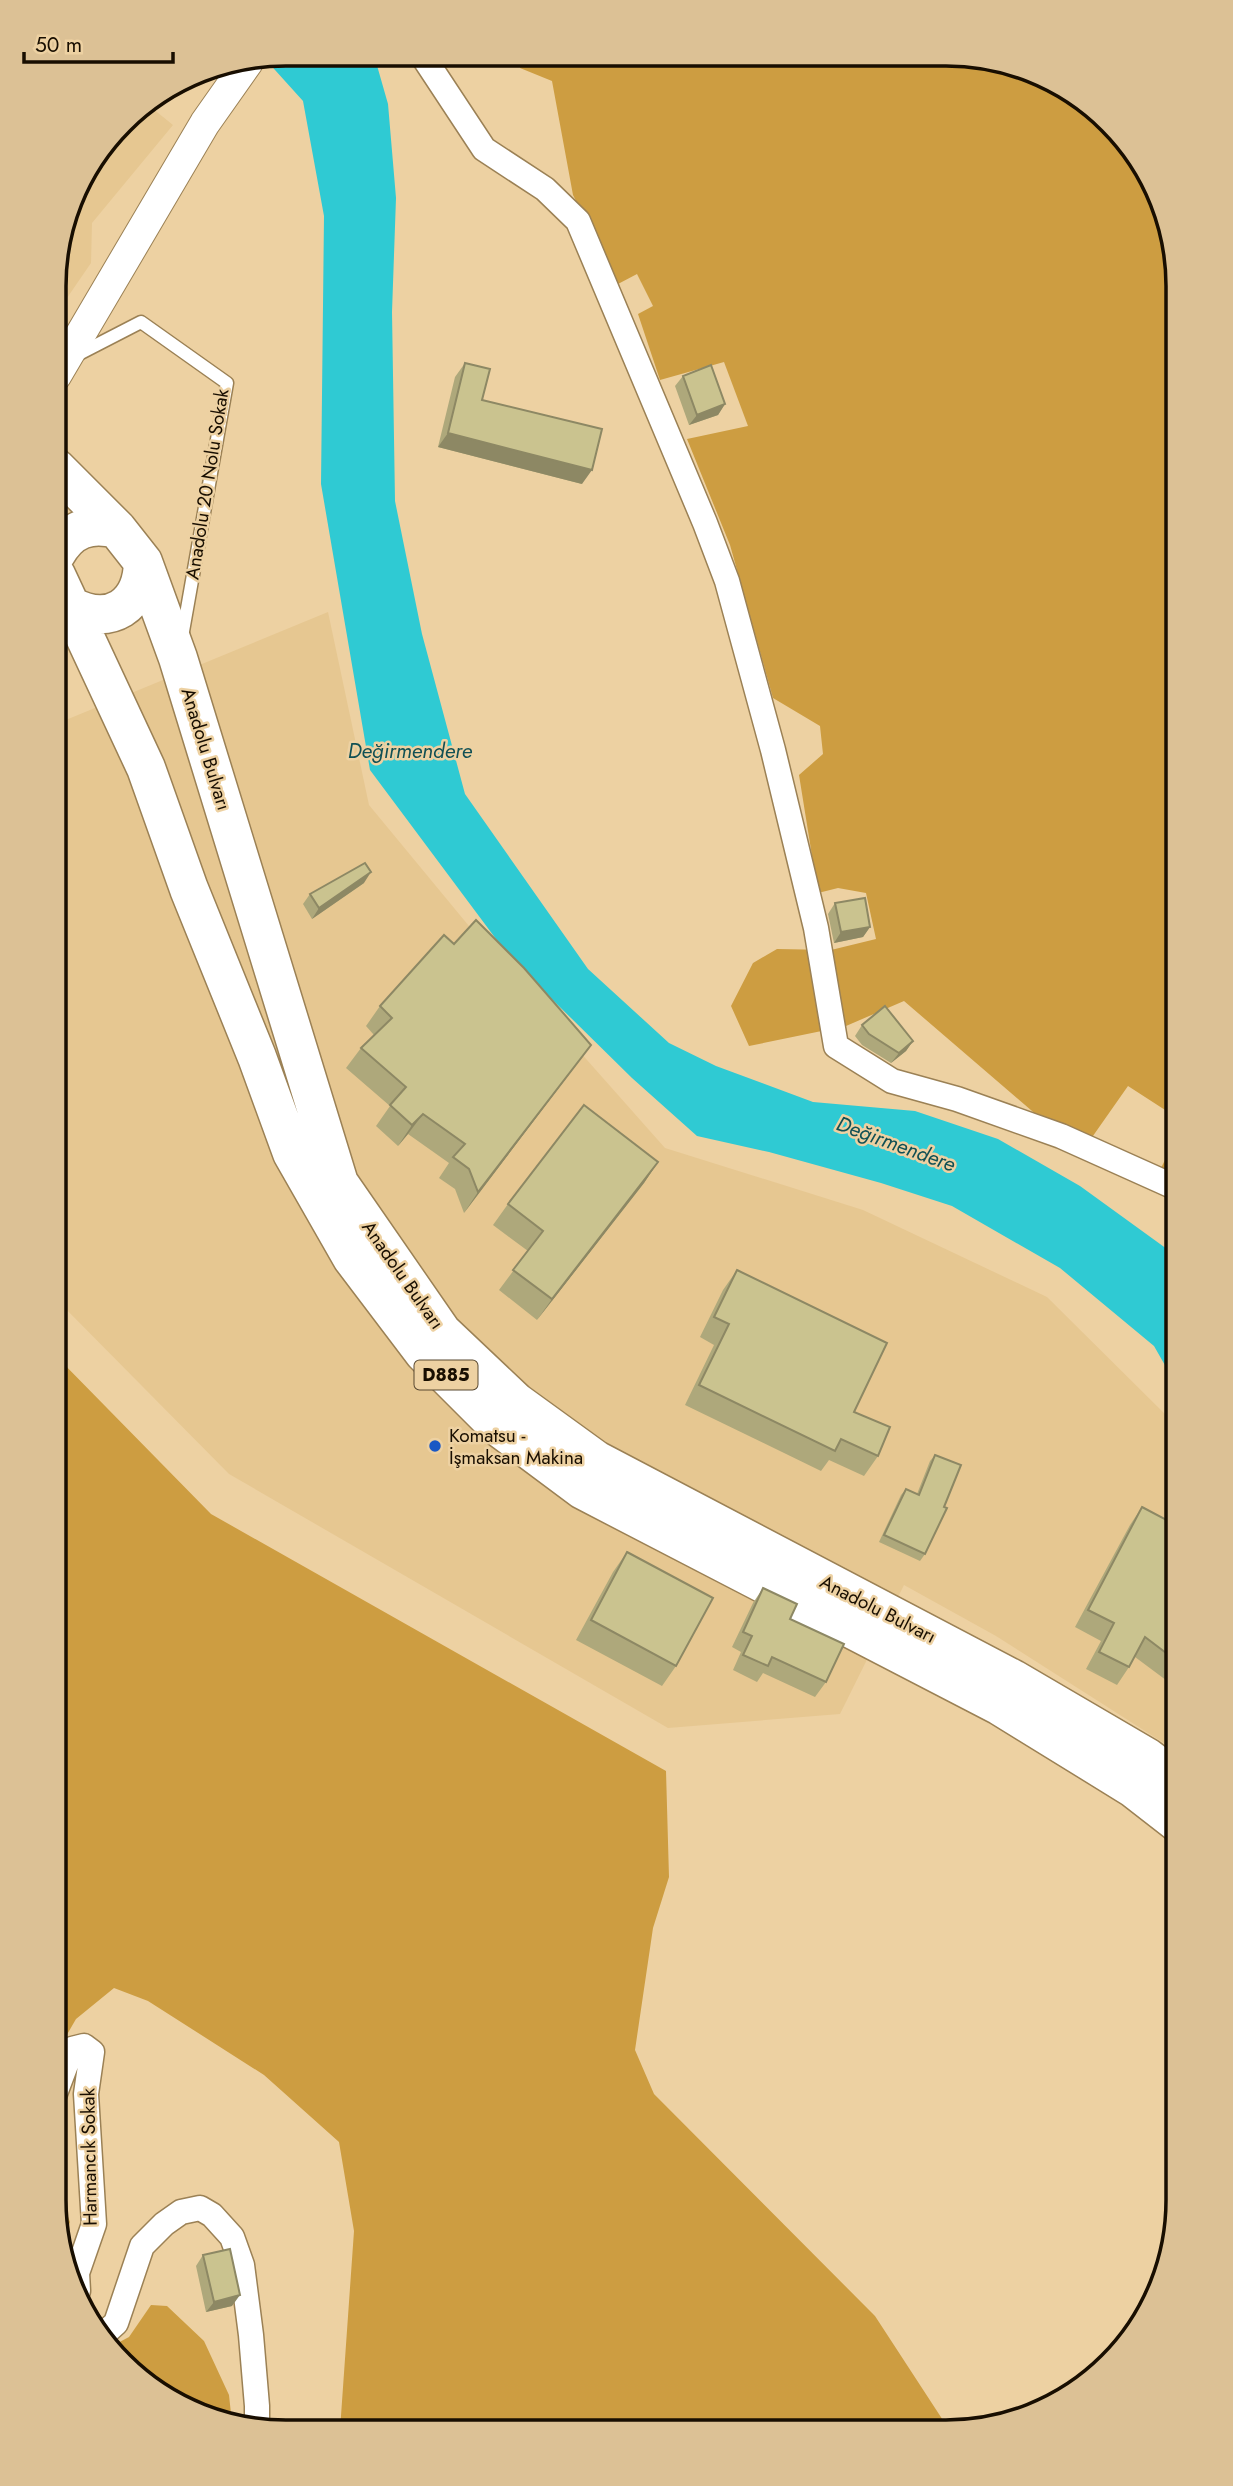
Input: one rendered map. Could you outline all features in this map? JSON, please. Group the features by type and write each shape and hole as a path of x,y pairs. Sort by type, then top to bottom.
{"highway":[{"name":"Anadolu Bulvarı","path":"67,479 117,529 143,562 178,658 339,1183 442,1332 516,1402 596,1460 1013,1679 1148,1758 1166,1772"},
{"path":"67,538 88,526 103,525 117,529"},
{"path":"67,595 84,613 100,615 115,612 128,604 137,592 143,562"},
{"name":"Anadolu Bulvarı","path":"67,600 146,768 189,889 257,1056 292,1153 352,1258 424,1353 497,1426 583,1490 1000,1706 1133,1788 1166,1814"}],"street":[{"path":"430,67 484,149 545,189 578,222 705,523 727,582 773,750 816,928 836,1046 892,1081 957,1099 1061,1136 1166,1184"},
{"path":"67,355 205,123 241,72"},
{"name":"Harmancık Sokak","path":"67,2062 72,2049 84,2046 92,2052 86,2094 94,2224 78,2270"},
{"path":"109,2329 116,2323 142,2246 164,2224 181,2212 200,2208 212,2215 232,2237 242,2265 251,2335 257,2418"}],"lane":[{"name":"Anadolu 20 Nolu Sokak","path":"67,364 141,322 227,383 178,658"}],"shaded area":[{"path":"961,67 989,71 1044,89 1069,104 1092,121 1112,141 1129,164 1144,189 1155,216 1165,258 1166,1111 1128,1086 1081,1153 904,1001 846,1026 749,1046 731,1006 753,963 777,949 831,950 876,939 866,893 838,888 818,893 799,775 823,754 820,726 773,698 730,545 687,439 748,426 724,362 660,380 638,314 653,306 637,274 618,284 573,195 552,81 520,68"},
{"path":"155,111 173,125 92,223 91,263 67,298 68,258 74,230 89,189 112,153 141,121"},
{"path":"328,612 369,805 478,937 665,1148 863,1210 1047,1297 1166,1415 1166,1744 996,1636 904,1585 840,1714 668,1728 229,1474 67,1310 67,719"},
{"path":"1166,1158 1166,1194 1153,1184"},
{"path":"67,1367 211,1514 666,1771 669,1877 653,1928 635,2050 654,2094 875,2316 943,2420 341,2420 354,2231 339,2142 264,2075 148,2001 114,1988 76,2019 67,2035"},
{"path":"151,2305 167,2306 204,2341 229,2395 231,2412 202,2403 153,2374 120,2342 129,2337"}],"water":[{"name":"Değirmendere","path":"273,67 377,67 388,104 396,198 392,312 395,501 422,634 465,794 588,969 669,1043 716,1066 813,1102 915,1111 998,1139 1080,1186 1166,1248 1166,1367 1154,1346 1060,1268 952,1206 769,1152 697,1136 632,1078 511,959 370,770 321,484 324,216 303,101"}],"building":[{"path":"465,363 490,369 482,400 602,429 592,470 448,433"},
{"path":"711,365 725,404 697,415 683,376"},
{"path":"365,863 371,872 319,908 310,894"},
{"path":"865,898 870,927 841,932 835,903"},
{"path":"476,920 524,968 591,1045 478,1192 469,1169 453,1157 465,1144 423,1114 412,1125 390,1105 406,1087 361,1048 392,1018 380,1006 444,935 454,944"},
{"path":"885,1006 913,1041 899,1053 869,1034 862,1025"},
{"path":"584,1105 658,1162 552,1299 513,1270 543,1231 508,1204"},
{"path":"737,1270 887,1343 854,1412 890,1427 878,1456 841,1439 835,1451 699,1385 729,1324 714,1317"},
{"path":"935,1455 961,1465 944,1507 947,1508 925,1554 884,1535 906,1489 919,1495"},
{"path":"1142,1507 1166,1520 1166,1653 1145,1637 1129,1667 1099,1652 1114,1623 1088,1610"},
{"path":"627,1552 713,1598 676,1666 591,1620"},
{"path":"763,1588 797,1604 790,1619 844,1644 826,1682 772,1657 768,1666 743,1655 752,1636 743,1632"},
{"path":"230,2249 240,2295 214,2302 203,2255"}],"place":[{"name":"Komatsu - İşmaksan Makina","path":"435,1446"}]}
